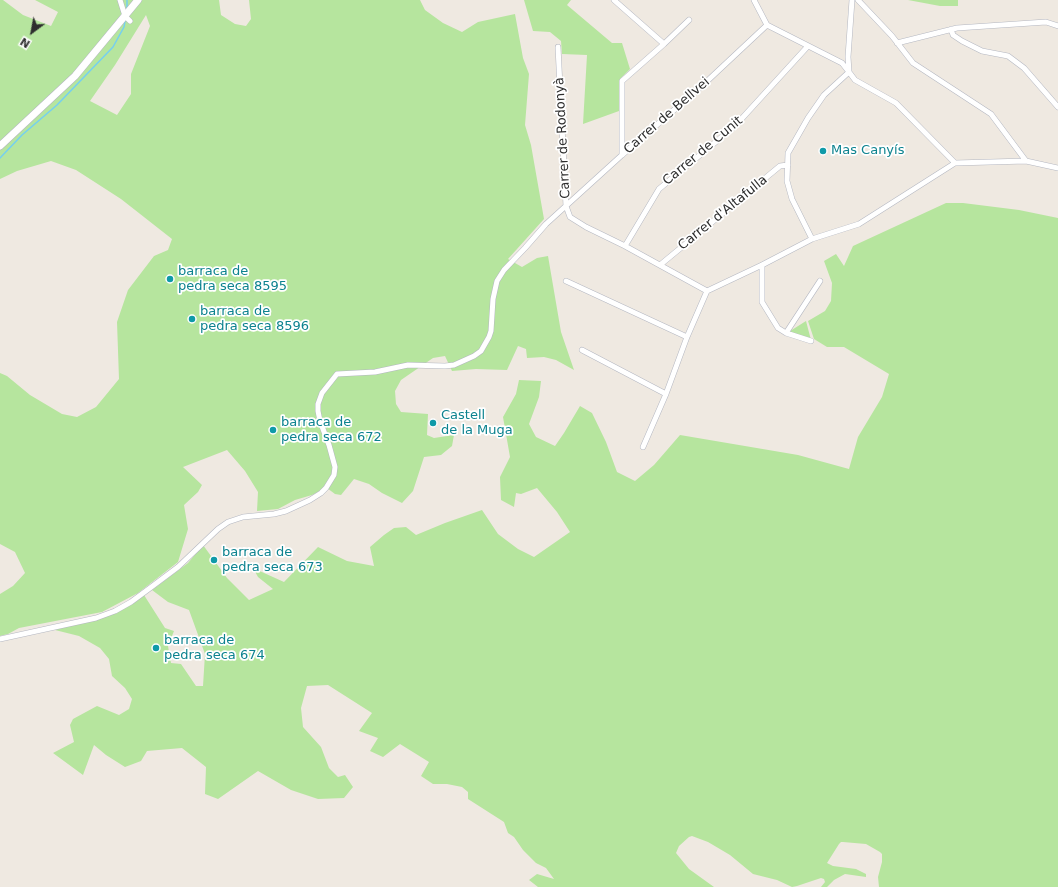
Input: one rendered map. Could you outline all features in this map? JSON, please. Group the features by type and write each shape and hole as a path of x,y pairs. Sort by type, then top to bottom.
{"main road":[{"path":"0,146 75,76 119,22 127,18 132,6 138,0"}],"street":[{"path":"120,0 127,18"},
{"path":"614,0 664,44"},
{"path":"754,0 768,25 842,63 855,80 896,102 955,163"},
{"path":"812,239 792,199 787,181 788,153 808,118 824,96 849,72 848,57 852,0"},
{"path":"858,0 913,63 991,114 1026,161"},
{"path":"622,155 622,81 689,20"},
{"path":"897,43 951,29 1046,22 1058,26"},
{"name":"Carrer de Bellvei","path":"0,638 96,618 115,611 132,602 178,567 218,528 228,522 244,517 274,514 286,511 321,493 334,475 335,467 330,445 320,421 318,404 322,393 337,374 375,372 415,365 454,365 474,356 481,351 491,331 493,299 497,281 504,270 546,224 622,155 704,84 768,25"},
{"path":"951,29 954,35 962,41 982,51 1008,56 1019,64 1058,107"},
{"name":"Carrer de Cunit","path":"625,246 659,189 735,126 808,46"},
{"name":"Carrer de Rodonyà","path":"558,47 566,206 570,216 707,291"},
{"path":"643,447 707,291 812,239 859,224 955,163 1026,161 1058,168"},
{"name":"Carrer d'Altafulla","path":"660,265 780,166 788,165"},
{"path":"762,265 762,302 778,328 786,333 811,341"},
{"path":"566,281 687,337"},
{"path":"786,333 820,281"},
{"path":"582,350 666,394"}],"green space":[{"path":"0,0 3,0 23,15 51,26 58,12 35,0 219,0 221,15 235,24 246,26 251,19 249,0 420,0 425,10 443,23 462,32 478,22 515,14 523,58 529,74 525,125 531,145 544,219 508,259 522,267 537,258 548,256 561,332 574,370 556,360 544,357 527,358 526,349 518,346 507,370 476,369 452,371 445,356 433,358 401,380 395,391 396,404 401,412 428,414 427,435 434,438 454,435 452,446 441,455 424,457 413,491 402,503 382,493 369,484 354,479 341,495 335,494 327,488 312,495 295,500 278,509 257,511 258,492 245,471 227,450 183,467 202,485 198,492 184,505 188,529 178,562 138,593 102,612 19,628 8,634 0,636 0,594 13,586 25,573 15,552 0,544 0,373 7,376 30,395 62,414 77,417 96,407 119,379 117,322 128,290 154,256 168,250 172,239 121,199 76,170 51,161 17,171 0,179","holes":["146,15 150,26 131,74 131,94 117,115 90,101 115,65"]},
{"path":"524,0 571,0 567,5 612,43 622,43 630,69 620,79 619,111 583,124 587,55 562,54 561,41 550,32 533,31"},
{"path":"908,0 958,0 958,6 940,6"},
{"path":"946,203 963,203 1019,210 1058,218 1058,887 879,887 878,877 882,862 882,854 866,844 841,842 827,863 833,866 856,869 866,874 866,877 845,874 834,880 827,887 821,887 825,882 824,879 821,878 792,887 777,880 753,874 730,855 708,842 692,836 679,846 676,853 689,869 714,887 538,887 529,880 537,874 554,879 546,868 536,863 523,850 514,837 508,833 504,822 468,799 468,792 462,787 447,784 433,784 421,776 429,762 400,744 383,757 370,751 378,738 359,731 372,713 328,685 307,686 301,708 303,727 321,747 329,768 338,777 345,775 353,787 344,798 318,799 291,790 258,771 218,799 205,794 206,767 182,748 147,751 141,761 125,767 106,755 94,745 83,775 53,753 74,742 70,725 73,719 97,706 119,715 129,709 132,699 125,688 112,676 109,659 100,648 79,636 43,627 105,616 144,595 165,628 174,631 168,646 171,663 181,664 196,686 203,686 205,654 189,610 168,602 152,590 188,563 203,545 227,578 249,600 273,589 258,577 253,568 284,582 318,547 347,561 374,566 370,547 394,528 406,527 416,535 482,510 498,534 518,549 534,557 570,532 557,512 537,488 521,494 516,493 514,507 501,500 500,477 510,457 503,417 516,394 519,380 541,381 539,397 529,424 536,437 555,446 580,406 592,413 606,442 617,472 635,481 654,465 680,435 798,455 849,469 858,437 882,397 889,374 844,347 827,347 814,339 808,321 825,311 831,301 832,283 824,261 836,254 844,266 853,246"},
{"path":"806,321 811,340 787,333"}],"waterway":[{"path":"127,0 127,9"},
{"path":"0,158 22,135 57,105 113,47 124,27 125,21"}],"place":[{"name":"Mas Canyís","path":"823,151"},
{"name":"barraca de pedra seca 8595","path":"170,279"},
{"name":"barraca de pedra seca 8596","path":"192,319"},
{"name":"Castell de la Muga","path":"433,423"},
{"name":"barraca de pedra seca 672","path":"273,430"},
{"name":"barraca de pedra seca 673","path":"214,560"},
{"name":"barraca de pedra seca 674","path":"156,648"}]}
